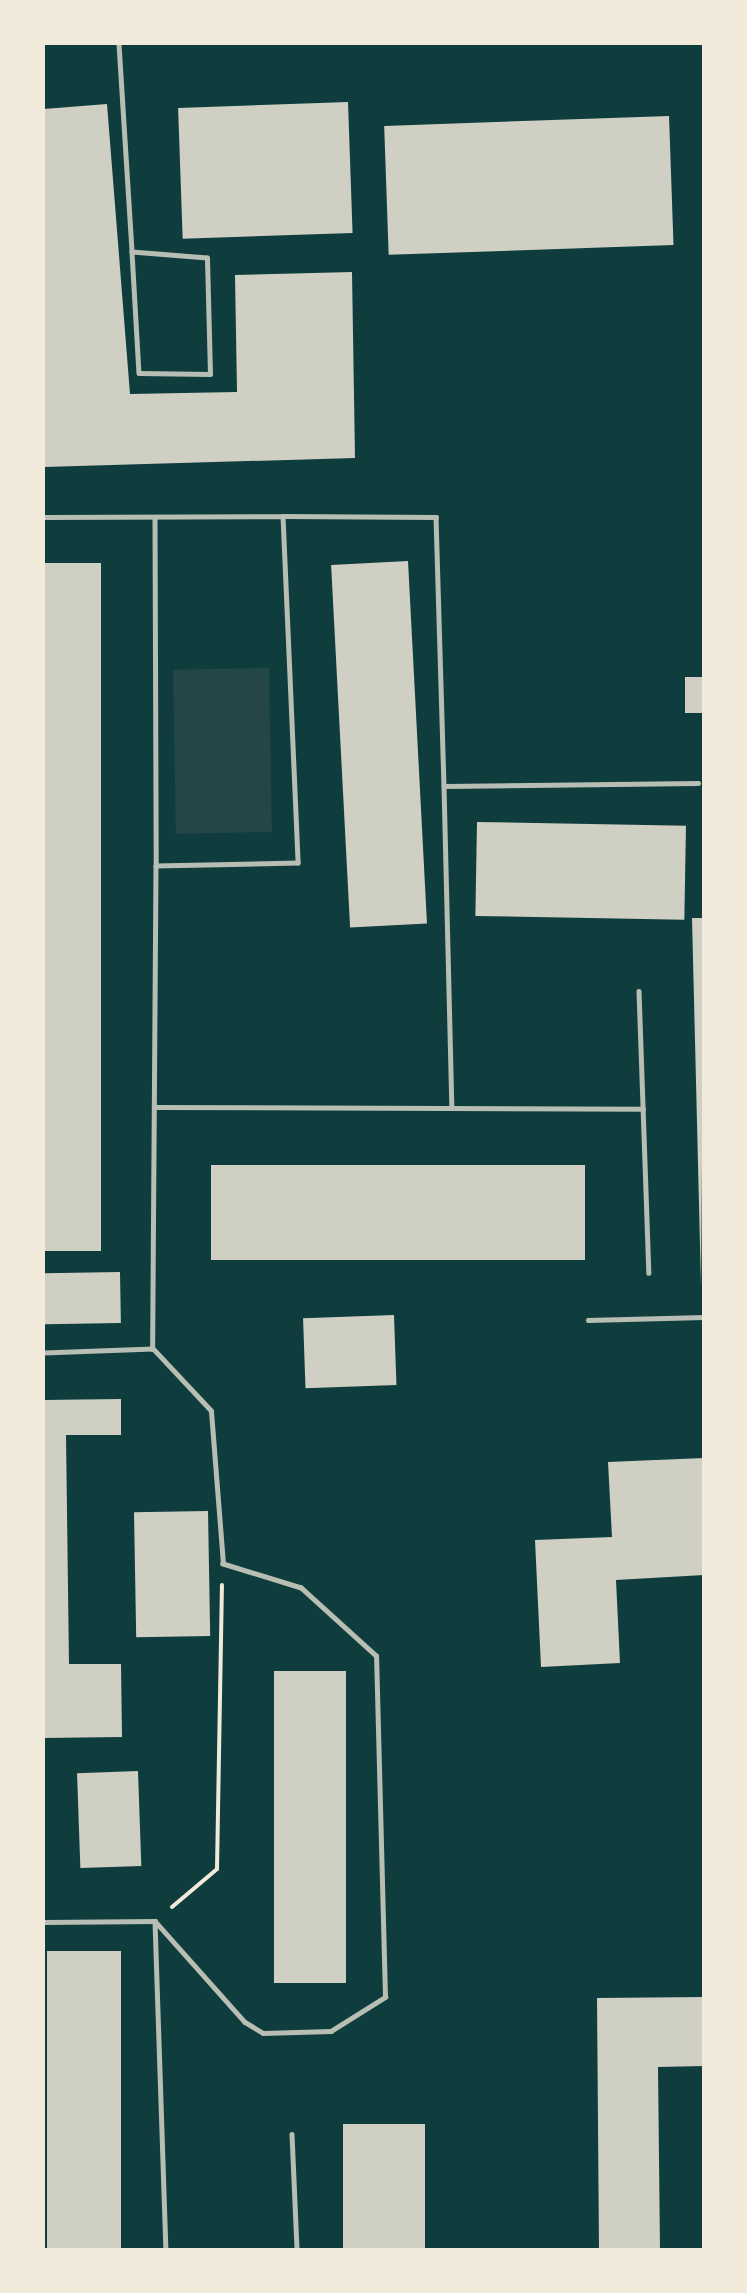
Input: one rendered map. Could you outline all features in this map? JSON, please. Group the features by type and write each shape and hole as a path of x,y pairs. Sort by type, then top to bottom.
{"lane":[{"path":"118,44 139,373 210,374 207,258 132,252"},
{"path":"156,866 298,863 283,516"},
{"path":"44,517 436,517 452,1108"},
{"path":"44,1922 155,1921 245,2022 263,2033 332,2031 385,1997 376,1656 301,1588 223,1564 211,1411 153,1349 156,866 155,517"},
{"path":"444,786 698,783"},
{"path":"639,991 649,1273"},
{"path":"154,1107 643,1109"},
{"path":"588,1320 704,1317"},
{"path":"44,1353 153,1349"},
{"path":"155,1921 166,2250"},
{"path":"292,2134 297,2250"}],"path":[{"path":"155,1921 218,1869 223,1564"}],"shaded area":[{"path":"269,668 272,832 176,834 173,670"}],"building":[{"path":"348,102 353,233 183,239 178,108"},
{"path":"107,104 130,394 237,392 235,275 352,272 355,458 44,467 44,109"},
{"path":"669,116 674,245 389,255 384,126"},
{"path":"408,561 427,924 350,928 331,565"},
{"path":"44,563 101,563 101,1251 44,1251"},
{"path":"685,677 704,677 704,713 685,713"},
{"path":"477,822 686,826 684,920 475,916"},
{"path":"692,918 704,918 701,1286"},
{"path":"211,1165 585,1165 585,1260 211,1260"},
{"path":"120,1272 121,1323 45,1324 44,1273"},
{"path":"394,1315 396,1385 305,1388 303,1318"},
{"path":"121,1399 121,1435 66,1435 69,1664 121,1664 122,1737 44,1738 44,1400"},
{"path":"704,1458 704,1575 616,1580 620,1663 541,1667 535,1540 612,1537 608,1462"},
{"path":"208,1511 210,1636 136,1637 134,1512"},
{"path":"274,1671 346,1671 346,1983 274,1983"},
{"path":"138,1771 141,1866 80,1868 77,1773"},
{"path":"47,1951 121,1951 121,2250 47,2250"},
{"path":"704,1997 704,2066 658,2067 660,2250 599,2250 597,1998"},
{"path":"343,2124 425,2124 425,2250 343,2250"}]}
